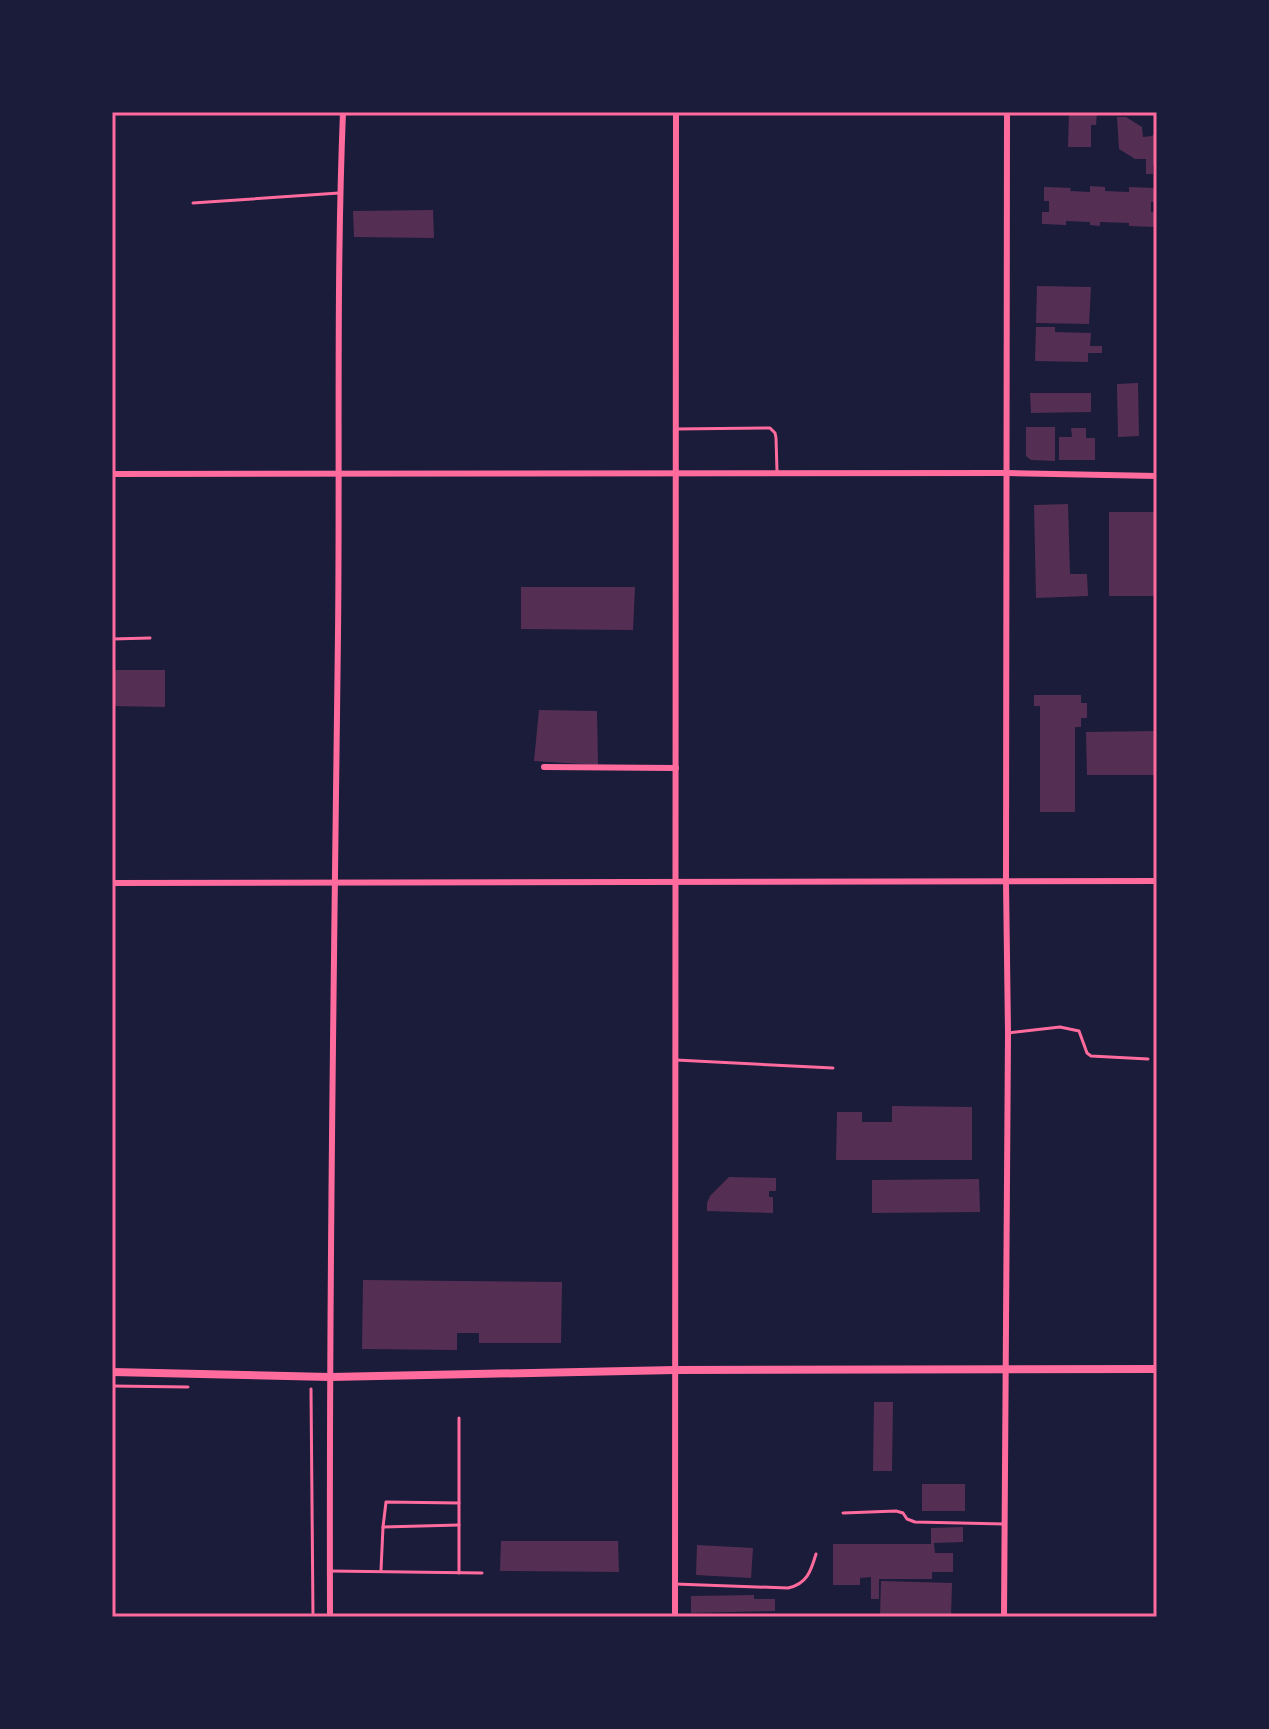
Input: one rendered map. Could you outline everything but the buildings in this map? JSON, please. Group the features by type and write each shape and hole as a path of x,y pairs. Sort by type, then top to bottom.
{"street":[{"path":"330,1617 340,474 339,193 343,112"},
{"path":"675,1617 676,112"},
{"path":"1004,1617 1008,1033 1007,112"},
{"path":"112,474 1007,473 1157,476"},
{"path":"544,767 676,768"},
{"path":"112,883 1157,881"},
{"path":"112,1372 330,1377 675,1370 1157,1369"}],"lane":[{"path":"193,203 339,193"},
{"path":"676,429 770,428 776,438 777,473"},
{"path":"112,639 150,638"},
{"path":"1008,1033 1068,1028 1079,1031 1091,1056 1148,1059"},
{"path":"676,1060 833,1068"},
{"path":"459,1418 459,1573"},
{"path":"381,1571 386,1502 459,1503"},
{"path":"843,1513 896,1511 915,1522 1004,1524"},
{"path":"383,1527 459,1525"},
{"path":"675,1584 788,1588 804,1581 811,1572 816,1554"},
{"path":"330,1571 482,1573"}],"path":[{"path":"112,1386 189,1387"},
{"path":"311,1389 313,1617"}]}
